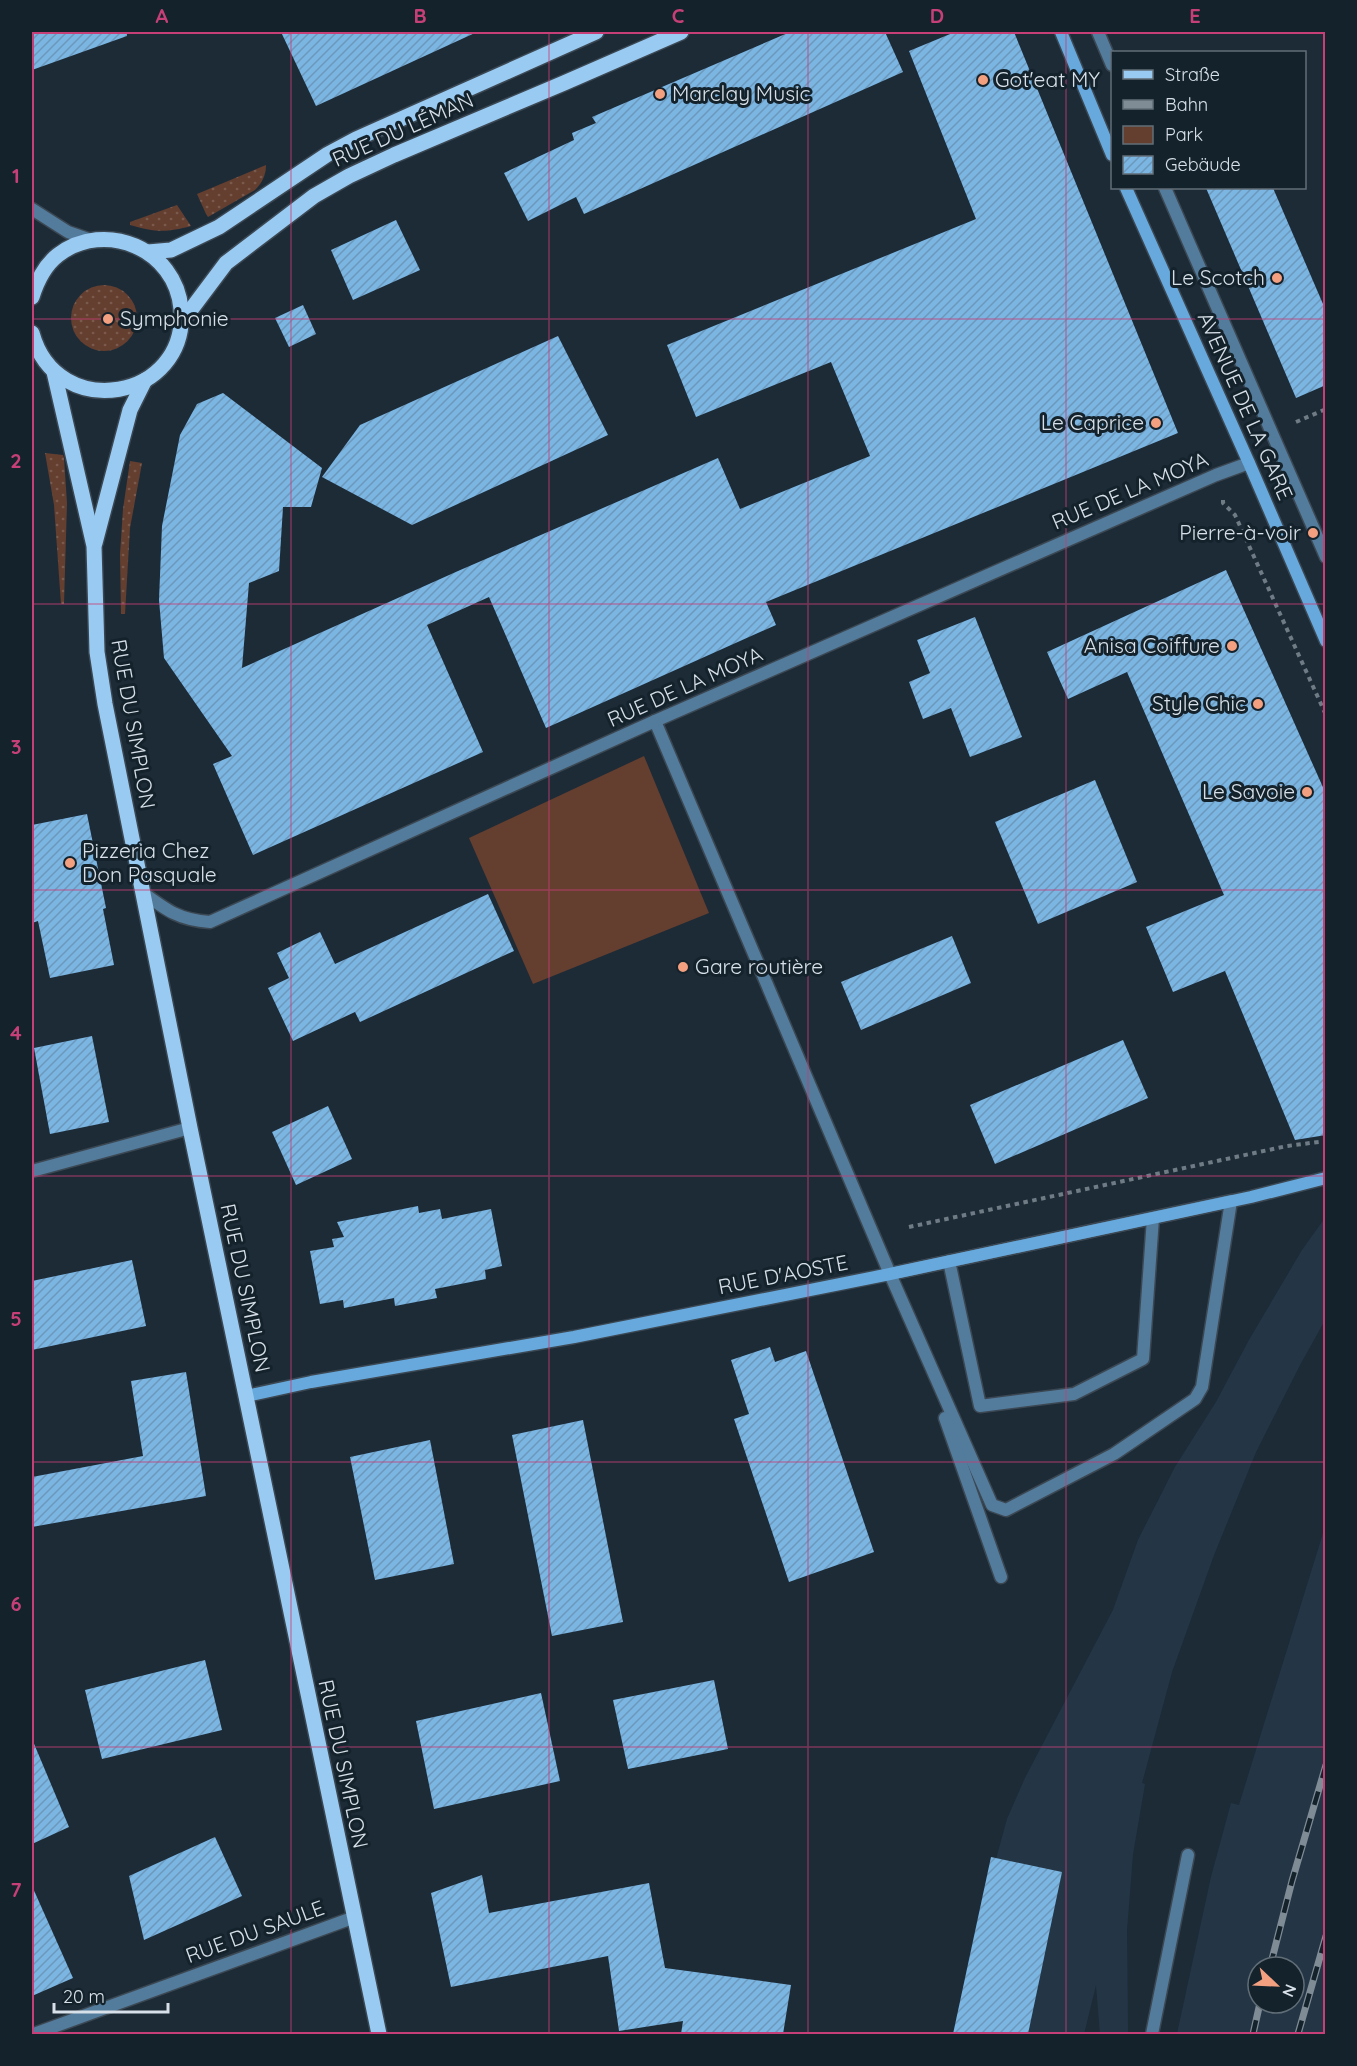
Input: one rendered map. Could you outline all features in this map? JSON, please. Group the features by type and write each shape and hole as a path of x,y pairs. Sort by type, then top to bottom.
{"main road":[{"name":"RUE DU LÉMAN","path":"148,252 171,250 219,227 328,154 347,144 596,32"},
{"name":"RUE DU LÉMAN","path":"181,323 226,263 314,196 349,176 394,155 681,32"},
{"path":"32,290 57,256 92,240 121,240 148,252 159,260 174,282 182,309 177,339 170,356 145,380 122,389 98,391 74,385 54,372 36,355 32,333"},
{"name":"RUE DU SIMPLON","path":"54,372 94,546 97,652 105,704 319,1755 379,2034"},
{"name":"RUE DU SIMPLON","path":"94,546 130,410 145,380"}],"street":[{"path":"1061,32 1111,150"},
{"path":"1098,32 1111,61"},
{"name":"AVENUE DE LA GARE","path":"1126,189 1326,641"},
{"path":"1165,189 1326,557"},
{"path":"32,209 69,232 92,240"},
{"name":"RUE DE LA MOYA","path":"142,892 172,914 192,921 210,922 655,721 1216,475 1249,463"},
{"path":"655,721 890,1274 992,1506 1006,1510 1114,1454 1195,1399 1202,1387 1231,1201 890,1274"},
{"path":"32,1171 190,1128"},
{"name":"RUE D'AOSTE","path":"246,1396 311,1382 574,1337 890,1274 1231,1201 1326,1178"},
{"path":"949,1261 980,1406 1074,1394 1143,1359 1153,1218"},
{"path":"890,1274 906,1306 1001,1577"},
{"path":"1152,2034 1188,1855"},
{"name":"RUE DU SAULE","path":"34,2034 355,1917"}],"path":[{"path":"1295,423 1326,409"},
{"path":"1224,494 1223,503 1235,515 1326,715"},
{"path":"909,1227 1287,1146 1326,1141"}],"shaded area":[{"path":"1325,1218 1325,1320 1256,1452 1214,1555 1172,1672 1142,1783 1145,1784 1133,1854 1127,1930 1128,2034 1100,2034 1096,1985 1084,2034 958,2034 992,1874 1007,1819 1025,1778 1113,1610 1138,1540 1175,1467 1216,1402 1249,1340 1302,1250"},
{"path":"1325,1527 1325,2034 1177,2034 1211,1877 1231,1803 1239,1805"}],"green space":[{"path":"266,165 263,179 255,190 208,217 197,194"},
{"path":"177,205 191,226 160,231 130,225 130,222"},
{"path":"104,285 117,288 127,295 134,305 137,318 134,331 127,341 117,348 104,351 91,348 81,341 74,331 71,318 74,305 81,295 91,288"},
{"path":"45,453 63,455 64,458 67,503 64,604 61,604 54,505"},
{"path":"130,461 142,463 130,528 125,614 121,614 120,554 123,509"},
{"path":"644,756 709,913 533,984 469,838"}],"building":[{"path":"32,32 127,32 127,36 32,70"},
{"path":"281,32 477,32 316,106"},
{"path":"790,32 885,32 903,72 584,214 576,197 528,221 504,173 574,140 572,133 596,123 592,117"},
{"path":"955,32 1014,32 1178,433 766,602 776,625 546,728 489,597 427,625 483,752 253,855 213,764 232,756 164,658 159,600 162,526 180,435 197,404 223,393 322,468 311,507 283,507 279,571 249,583 242,668 718,458 740,509 870,456 831,362 696,417 667,345 976,219 909,51"},
{"path":"1206,189 1273,189 1326,311 1326,385 1296,398"},
{"path":"396,220 420,270 353,300 331,250"},
{"path":"303,305 316,334 289,347 275,318"},
{"path":"558,336 608,435 412,525 322,477 360,425"},
{"path":"1226,570 1326,794 1326,1135 1295,1140 1225,971 1173,992 1146,927 1224,895 1127,672 1068,699 1047,652"},
{"path":"975,617 1022,737 970,757 951,708 923,719 909,682 930,673 917,640"},
{"path":"1095,780 1137,882 1038,924 995,822"},
{"path":"87,814 106,908 103,909 114,965 50,978 38,921 32,923 32,825"},
{"path":"488,894 514,951 360,1022 355,1012 293,1041 268,988 289,978 277,953 320,932 335,964"},
{"path":"952,936 971,983 861,1030 841,982"},
{"path":"92,1036 109,1122 50,1134 34,1048"},
{"path":"1123,1040 1148,1098 995,1164 970,1105"},
{"path":"328,1106 352,1159 296,1185 272,1132"},
{"path":"418,1206 419,1213 440,1209 442,1219 491,1209 502,1266 485,1270 486,1279 435,1289 437,1298 395,1306 394,1298 344,1308 343,1300 320,1304 310,1251 334,1247 332,1239 344,1237 337,1222"},
{"path":"132,1260 146,1326 32,1350 32,1281"},
{"path":"770,1347 775,1362 806,1351 874,1552 789,1582 734,1419 749,1414 731,1360"},
{"path":"186,1372 206,1496 32,1527 32,1477 143,1456 131,1381"},
{"path":"583,1420 623,1622 552,1636 512,1435"},
{"path":"430,1440 454,1564 375,1580 350,1457"},
{"path":"205,1660 222,1730 102,1759 85,1690"},
{"path":"714,1680 728,1749 628,1769 613,1700"},
{"path":"541,1693 560,1781 434,1809 416,1721"},
{"path":"32,1739 69,1827 32,1844"},
{"path":"215,1837 242,1896 144,1940 129,1876"},
{"path":"991,1857 1062,1872 1028,2034 953,2034"},
{"path":"482,1875 489,1913 649,1883 665,1968 791,1985 783,2034 681,2034 683,2021 619,2031 608,1956 451,1987 431,1893"},
{"path":"32,1886 73,1978 32,1996"}],"railway":[{"path":"1273,1955 1326,1765"},
{"path":"1298,2034 1326,1936"},
{"path":"1253,2034 1257,2015"}],"place":[{"name":"Got'eat MY","path":"983,80"},
{"name":"Marclay Music","path":"660,94"},
{"name":"Le Scotch","path":"1277,278"},
{"name":"Symphonie","path":"108,319"},
{"name":"Le Caprice","path":"1156,423"},
{"name":"Pierre-à-voir","path":"1313,533"},
{"name":"Anisa Coiffure","path":"1232,646"},
{"name":"Style Chic","path":"1258,704"},
{"name":"Le Savoie","path":"1307,792"},
{"name":"Pizzeria Chez Don Pasquale","path":"70,863"},
{"name":"Gare routière","path":"683,967"}]}
